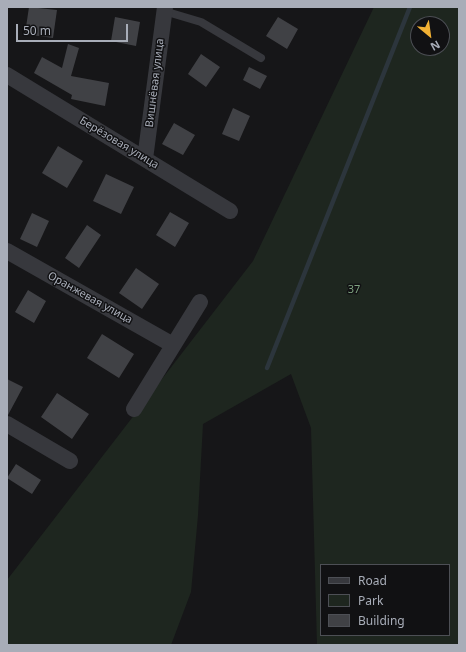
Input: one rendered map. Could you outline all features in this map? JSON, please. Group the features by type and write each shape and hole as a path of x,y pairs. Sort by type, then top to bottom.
{"street":[{"name":"Вишнёвая улица","path":"145,158 164,9"},
{"name":"Берёзовая улица","path":"7,76 230,210"},
{"name":"Оранжевая улица","path":"7,251 173,345"},
{"path":"134,410 200,302"},
{"path":"7,424 70,461"}],"lane":[{"path":"164,9 201,22 261,58"}],"green space":[{"name":"37","path":"374,7 459,7 459,645 317,645 311,428 291,374 203,424 198,515 191,592 171,645 7,645 7,580 253,261"}],"building":[{"path":"29,7 57,10 53,38 25,34"},
{"path":"115,17 140,22 136,46 111,41"},
{"path":"278,17 298,29 287,49 266,36"},
{"path":"68,44 79,48 71,76 109,83 105,106 71,99 72,95 34,73 42,57 62,68"},
{"path":"201,54 220,67 206,87 188,74"},
{"path":"249,67 267,76 260,89 243,80"},
{"path":"233,108 250,116 239,141 222,134"},
{"path":"174,123 195,135 183,155 162,144"},
{"path":"58,146 83,161 67,188 42,173"},
{"path":"106,174 134,187 121,214 93,201"},
{"path":"170,212 189,223 175,247 156,235"},
{"path":"32,213 49,221 37,247 20,239"},
{"path":"87,225 101,235 79,268 65,258"},
{"path":"136,268 159,284 142,309 119,293"},
{"path":"28,290 46,301 34,323 15,312"},
{"path":"102,334 134,354 119,378 87,358"},
{"path":"7,379 23,387 8,415 7,415"},
{"path":"57,393 89,414 72,439 41,417"},
{"path":"16,464 41,480 32,494 7,478"}],"waterway":[{"path":"267,368 410,7"}]}
